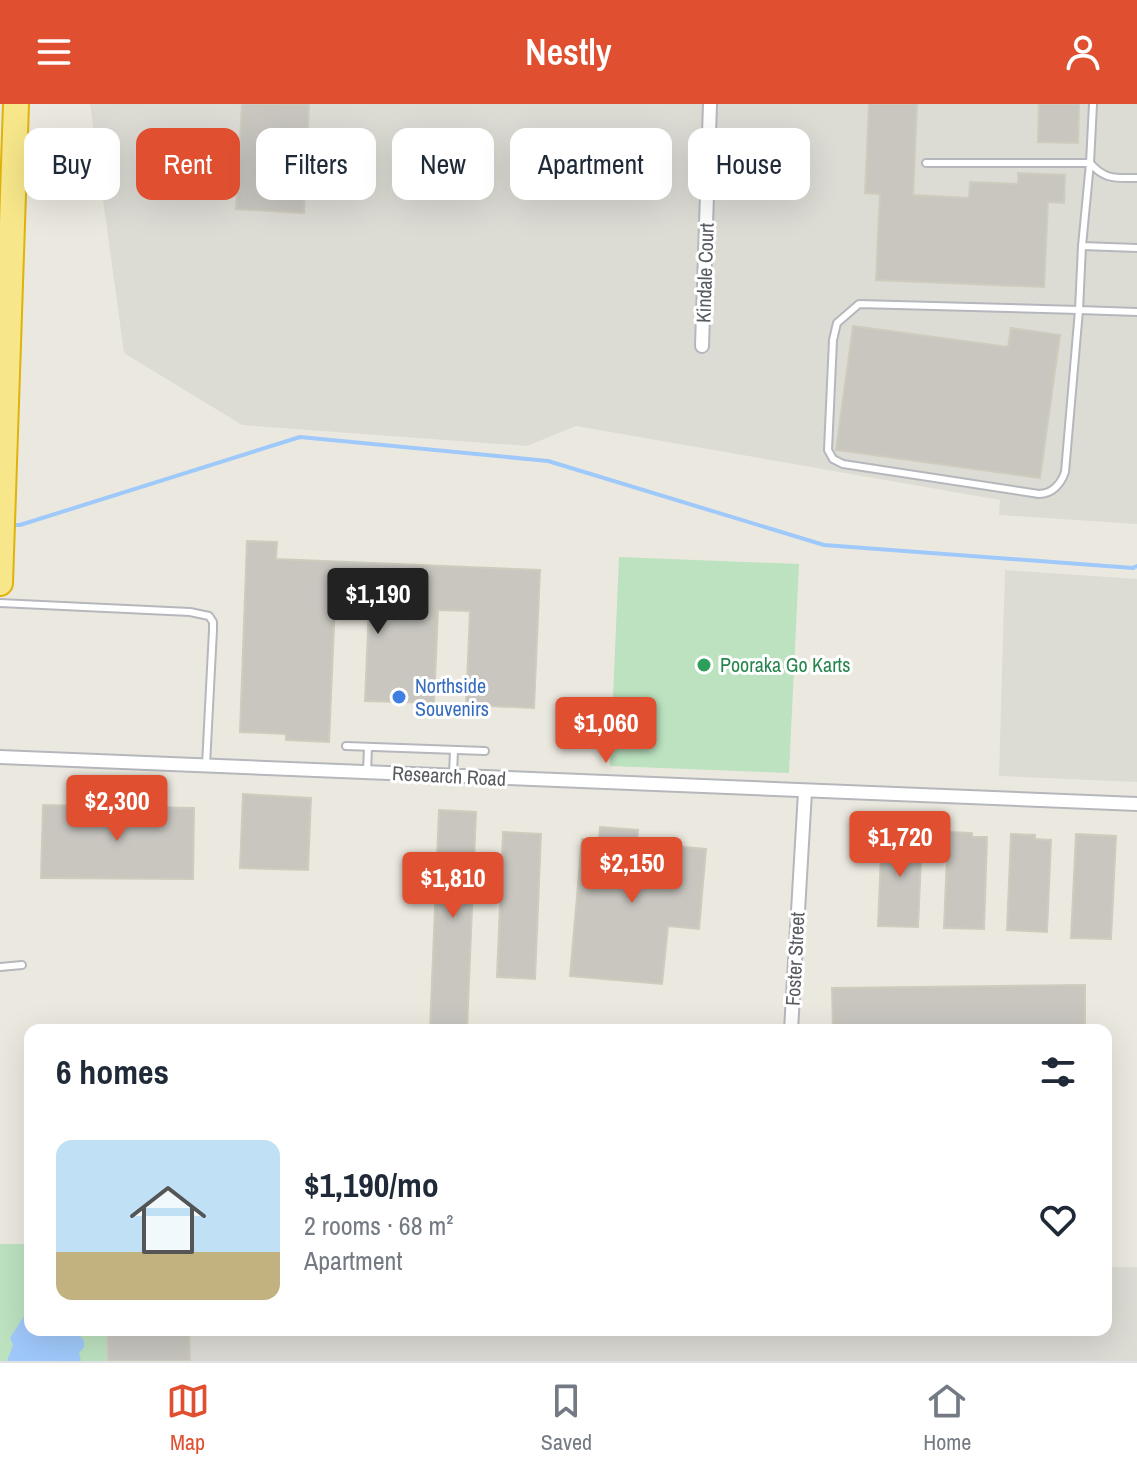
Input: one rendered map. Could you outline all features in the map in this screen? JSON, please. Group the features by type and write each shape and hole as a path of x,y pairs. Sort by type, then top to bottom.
{"highway":[{"path":"0,583 16,104"}],"street":[{"name":"Kindale Court","path":"702,346 710,104"},
{"name":"Research Road","path":"0,757 1137,804"},
{"name":"Foster Street","path":"791,1024 805,792"}],"lane":[{"path":"1093,104 1079,310 1062,482 1045,494 843,464 833,459 828,450 833,340 837,323 859,304 1079,310 1137,312"},
{"path":"926,163 1090,163"},
{"path":"1090,163 1100,175 1137,178"},
{"path":"1082,246 1137,248"},
{"path":"0,603 190,612 209,616 213,630 206,765"},
{"path":"346,746 485,751"},
{"path":"367,772 368,747"},
{"path":"453,776 454,750"},
{"path":"0,967 22,965"}],"shaded area":[{"path":"90,104 1137,104 1137,524 999,515 1000,500 576,426 527,446 242,425 124,353 103,200 120,200 120,128 93,128"},
{"path":"1005,570 1137,579 1137,782 999,776"},
{"path":"1112,1267 1137,1267 1137,1361 107,1361 106,1336 1112,1336"}],"green space":[{"name":"Pooraka Go Karts","path":"619,557 799,564 789,773 610,766"},
{"path":"0,1244 24,1244 24,1336 106,1336 107,1361 0,1361"}],"water":[{"path":"24,1316 24,1336 80,1336 84,1341 79,1353 81,1361 7,1361 13,1345 10,1338"}],"building":[{"path":"242,104 309,104 308,128 256,128 256,200 305,200 304,213 236,209 237,200 240,200"},
{"path":"869,104 917,104 913,195 969,198 970,182 1018,184 1018,173 1065,175 1064,203 1048,202 1044,287 876,280 880,194 865,193"},
{"path":"1039,104 1079,104 1078,143 1038,142"},
{"path":"853,326 1008,347 1011,328 1060,335 1040,478 836,450"},
{"path":"247,541 277,542 276,559 540,570 534,708 466,705 470,611 438,610 434,703 365,701 369,606 335,604 329,742 286,740 286,734 240,732"},
{"path":"243,794 311,798 308,870 240,868"},
{"path":"43,805 194,808 193,879 41,878"},
{"path":"439,810 476,812 467,1024 430,1024"},
{"path":"600,827 638,830 637,843 706,849 699,929 668,926 662,984 570,976 582,839 599,840"},
{"path":"882,830 922,835 918,927 878,926"},
{"path":"503,832 541,834 535,979 497,977"},
{"path":"948,832 987,837 984,929 944,928"},
{"path":"1011,834 1035,835 1035,839 1051,840 1047,932 1007,930"},
{"path":"1076,834 1116,836 1111,939 1071,938"},
{"path":"1085,985 1085,1024 833,1024 832,988"},
{"path":"107,1336 189,1336 190,1361 108,1361"}],"waterway":[{"path":"10,525 20,525 300,437 548,461 824,545 1137,566"}],"place":[{"name":"Pooraka Go Karts","path":"704,665"},
{"name":"Northside Souvenirs","path":"399,697"}]}
